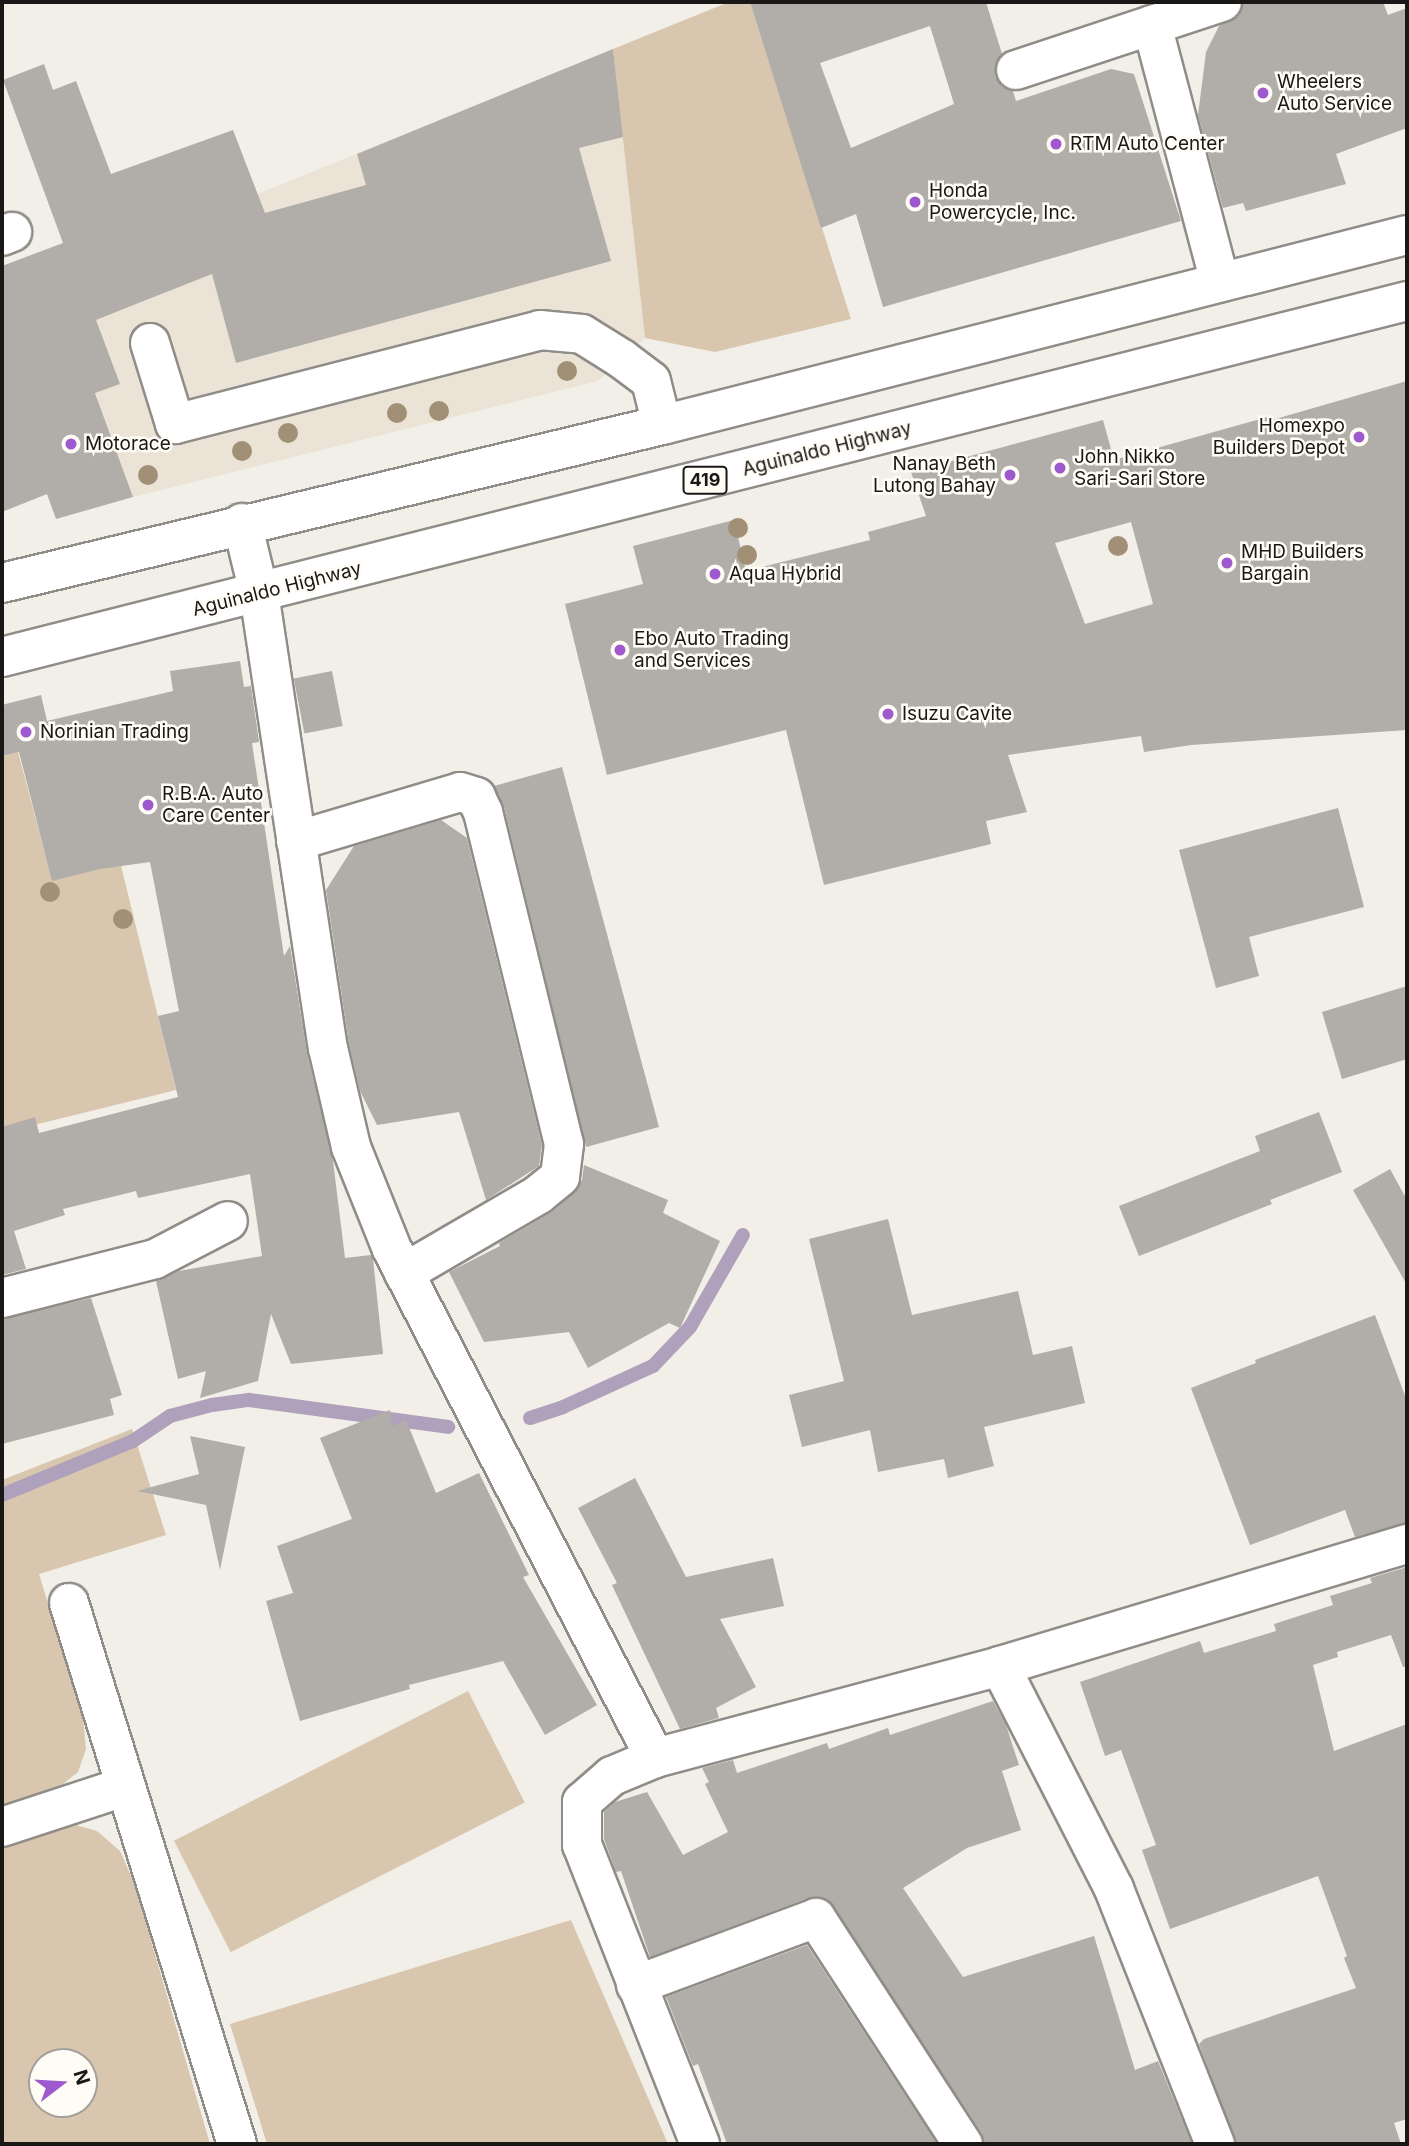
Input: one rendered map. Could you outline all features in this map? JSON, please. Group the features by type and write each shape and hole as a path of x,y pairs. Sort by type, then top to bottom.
{"main road":[{"path":"1016,70 1222,2"},
{"path":"1152,25 1220,282"},
{"path":"2,583 242,523 662,425 1407,234"},
{"name":"Aguinaldo Highway","path":"2,657 1407,301"},
{"path":"150,343 174,424 540,331 582,334 622,359 650,381 662,425"},
{"path":"242,523 259,593 337,1097 368,1194 404,1273 655,1758"},
{"path":"296,841 460,792 475,797 483,812 564,1144 560,1177 538,1195 404,1273"},
{"path":"2,1298 155,1259 228,1221"},
{"path":"699,2144 582,1845 582,1802 612,1776 655,1758 1000,1666 1407,1544"},
{"path":"69,1603 237,2144"},
{"path":"1000,1666 1114,1889 1215,2144"},
{"path":"2,1827 124,1787"},
{"path":"636,1985 816,1918 964,2144"}],"shaded area":[{"path":"729,2 750,2 851,319 715,352 645,338 613,49"},
{"path":"613,49 645,338 598,381 133,497 54,277"},
{"path":"18,752 45,854 114,837 176,1090 2,1133 2,756"},
{"path":"132,1429 166,1535 39,1574 83,1718 86,1749 78,1772 52,1793 2,1810 2,1480"},
{"path":"468,1691 525,1802 231,1952 174,1841"},
{"path":"65,1822 97,1831 120,1851 135,1885 210,2144 2,2144 2,1840"},
{"path":"571,1920 668,2144 267,2144 230,2024"}],"building":[{"path":"750,2 986,2 1002,54 995,65 995,76 1002,87 1013,91 1016,101 1111,69 1134,74 1181,221 883,307 856,214 821,228","holes":["930,26 954,104 851,148 820,63"]},
{"path":"1243,2 1383,2 1388,15 1407,8 1407,128 1336,154 1346,184 1246,211 1243,203 1223,208 1198,115 1206,52 1219,26 1239,16"},
{"path":"613,49 623,137 579,148 611,261 236,363 212,274 96,320 120,384 95,393 133,497 56,519 47,494 2,512 2,266 63,243 3,80 44,64 53,90 76,81 111,174 233,130 265,213 366,185 357,154"},
{"path":"1407,381 1407,730 1191,745 1144,752 1141,736 1008,755 1027,812 986,821 991,844 824,885 786,730 607,775 565,604 643,584 633,546 734,520 746,571 870,540 868,532 926,516 911,472 1103,420 1114,460 1271,416 1272,420","holes":["1131,522 1153,604 1085,624 1055,543"]},
{"path":"240,661 244,687 251,686 259,742 252,743 284,956 290,946 307,1053 333,1161 345,1258 371,1255 373,1259 383,1354 291,1364 271,1314 258,1381 200,1398 206,1371 178,1379 156,1281 179,1271 262,1256 250,1174 138,1198 136,1191 63,1209 65,1215 14,1231 26,1269 2,1275 2,1127 35,1117 39,1133 178,1097 158,1016 179,1011 150,862 100,869 52,881 19,752 2,756 2,705 41,695 47,721 173,691 170,671"},
{"path":"332,671 343,726 304,733 294,678"},
{"path":"562,767 659,1127 586,1147 504,807 494,786"},
{"path":"1338,808 1364,907 1249,937 1259,976 1216,988 1179,850"},
{"path":"441,820 467,838 542,1145 539,1166 486,1200 459,1112 377,1125 360,1091 349,1044 326,890 354,846"},
{"path":"1407,986 1407,1059 1342,1079 1322,1012"},
{"path":"1319,1112 1342,1172 1270,1200 1272,1204 1139,1256 1119,1206 1260,1151 1255,1136"},
{"path":"584,1165 668,1200 663,1213 720,1241 680,1328 669,1323 588,1368 569,1332 484,1342 449,1272 500,1246 499,1243 552,1212 574,1193 582,1180"},
{"path":"1390,1169 1407,1200 1407,1285 1353,1190"},
{"path":"888,1219 912,1315 1018,1291 1033,1355 1072,1346 1085,1403 984,1427 994,1466 948,1478 944,1459 878,1472 870,1430 802,1447 789,1395 844,1381 809,1239"},
{"path":"91,1298 122,1395 110,1399 114,1415 2,1444 2,1319"},
{"path":"1375,1315 1407,1401 1407,1523 1355,1537 1345,1510 1250,1545 1191,1388 1256,1363 1255,1360"},
{"path":"390,1410 392,1426 406,1420 436,1493 479,1473 529,1575 523,1577 597,1705 545,1735 503,1661 409,1685 410,1689 300,1721 266,1601 293,1593 277,1546 352,1519 320,1438"},
{"path":"190,1436 245,1447 220,1570 206,1505 137,1491 199,1474"},
{"path":"635,1478 686,1577 773,1558 784,1606 720,1619 756,1687 716,1708 719,1718 680,1729 612,1585 617,1583 578,1508"},
{"path":"1407,1567 1407,1666 1403,1667 1391,1635 1337,1652 1338,1657 1313,1665 1334,1751 1407,1724 1407,2119 1394,2123 1401,2144 1236,2144 1199,2044 1204,2039 1356,1988 1344,1958 1347,1956 1318,1876 1170,1929 1142,1850 1156,1845 1121,1750 1105,1756 1080,1682 1200,1641 1204,1653 1276,1631 1274,1624 1333,1605 1330,1596 1372,1583 1370,1578"},
{"path":"993,1701 1006,1725 1019,1765 1002,1771 1021,1830 967,1848 903,1888 963,1977 1094,1936 1135,2070 1158,2061 1192,2144 985,2144 981,2132 827,1899 808,1898 650,1957 621,1871 616,1872 604,1839 604,1812 615,1802 647,1792 683,1855 728,1832 705,1784 709,1782 702,1768 733,1760 737,1773 827,1743 829,1749 888,1728 890,1735"},
{"path":"807,1945 937,2144 727,2144 698,2064 693,2066 666,1997"}],"waterway":[{"path":"530,1418 563,1407 653,1366 690,1327 743,1235"},
{"path":"2,1495 133,1441 170,1416 212,1405 249,1400 448,1427"}],"place":[{"name":"Wheelers Auto Service","path":"1263,93"},
{"name":"RTM Auto Center","path":"1056,144"},
{"name":"Honda Powercycle, Inc.","path":"915,202"},
{"name":"Homexpo Builders Depot","path":"1359,437"},
{"name":"Motorace","path":"71,444"},
{"name":"John Nikko Sari-Sari Store","path":"1060,468"},
{"name":"Nanay Beth Lutong Bahay","path":"1010,475"},
{"name":"MHD Builders Bargain","path":"1227,563"},
{"name":"Aqua Hybrid","path":"715,574"},
{"name":"Ebo Auto Trading and Services","path":"620,650"},
{"name":"Isuzu Cavite","path":"888,714"},
{"name":"Norinian Trading","path":"26,732"},
{"name":"R.B.A. Auto Care Center","path":"148,805"}]}
